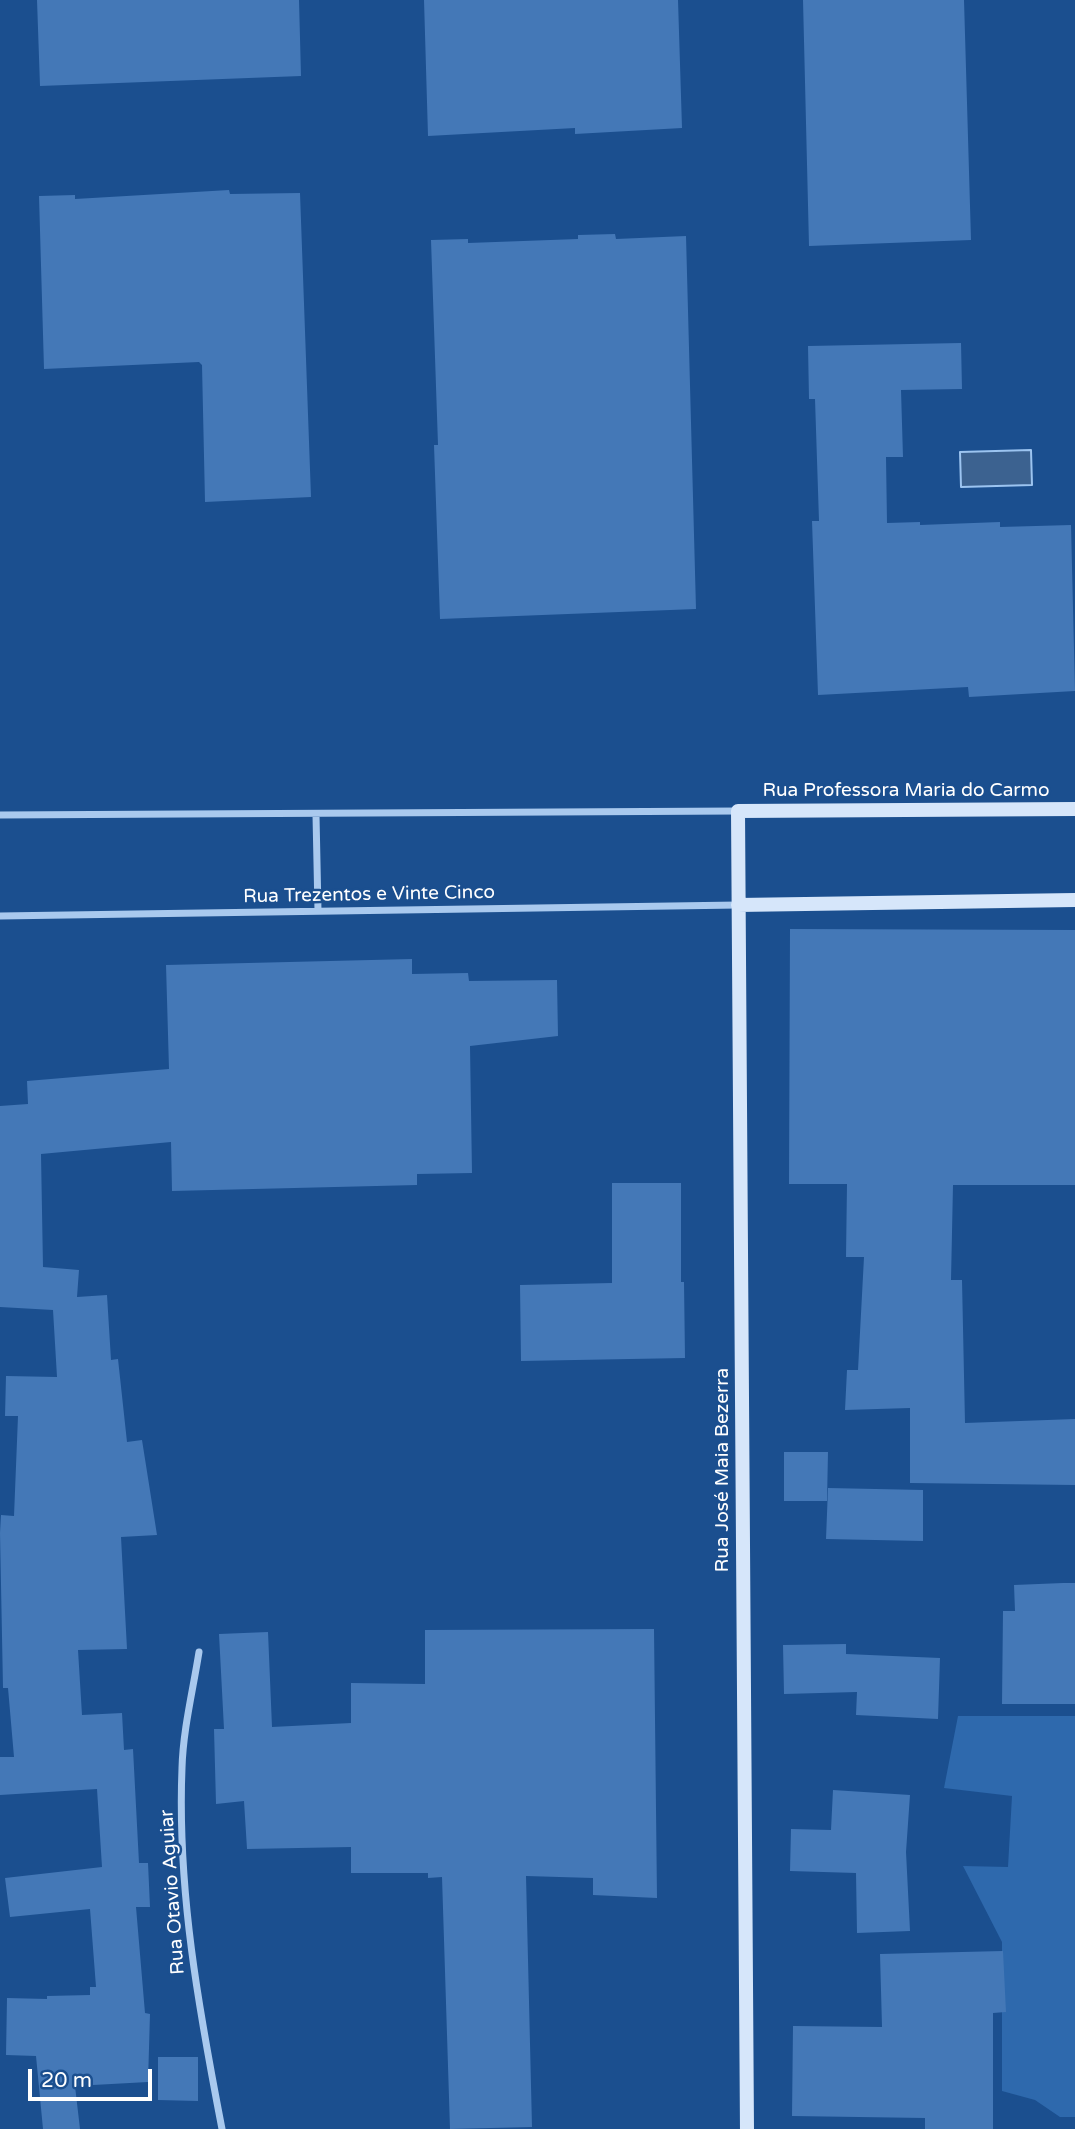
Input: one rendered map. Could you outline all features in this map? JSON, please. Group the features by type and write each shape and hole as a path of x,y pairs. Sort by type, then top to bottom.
{"street":[{"name":"Rua Professora Maria do Carmo","path":"738,811 1075,809"},
{"path":"0,815 738,811"},
{"name":"Rua José Maia Bezerra","path":"738,811 747,2129"},
{"path":"316,815 318,911"},
{"path":"738,905 1075,900"},
{"name":"Rua Trezentos e Vinte Cinco","path":"0,916 738,905"},
{"name":"Rua Otavio Aguiar","path":"199,1652 182,1766 182,1853 196,1996 222,2129"}],"shaded area":[{"path":"1031,450 1032,485 961,487 960,452"},
{"path":"958,1716 1075,1716 1075,2117 1060,2117 1035,2100 1002,2091 1002,1942 963,1866 1008,1867 1012,1796 944,1788"}],"building":[{"path":"37,0 299,0 301,76 40,86"},
{"path":"424,0 678,0 682,128 575,134 575,128 428,136"},
{"path":"803,0 964,0 971,240 809,246"},
{"path":"229,190 230,194 300,193 311,497 205,502 202,365 199,362 44,369 39,196 75,195 75,199"},
{"path":"615,234 616,239 686,236 696,609 440,619 434,445 438,445 431,240 468,239 468,243 578,239 578,235"},
{"path":"961,343 962,389 901,390 903,457 886,457 887,523 920,522 920,525 1000,522 1000,527 1071,525 1075,691 969,697 968,687 818,695 812,521 819,521 815,399 809,399 808,346"},
{"path":"790,929 1075,930 1075,1185 953,1185 951,1280 962,1280 965,1423 1075,1419 1075,1485 910,1483 910,1408 845,1410 847,1370 858,1370 864,1257 846,1257 847,1184 789,1184"},
{"path":"412,959 412,974 468,973 469,981 557,980 558,1036 470,1046 472,1173 417,1174 417,1185 172,1191 171,1142 41,1154 43,1267 79,1270 77,1297 107,1295 111,1360 118,1359 127,1442 142,1440 157,1535 121,1537 127,1649 78,1650 82,1715 122,1713 124,1750 133,1749 139,1863 148,1863 150,1907 136,1907 145,2013 150,2014 148,2082 75,2086 80,2129 43,2129 36,2056 6,2055 7,1998 47,1999 47,1996 90,1995 90,1987 96,1987 90,1909 10,1917 5,1878 102,1867 97,1789 0,1795 0,1757 14,1757 8,1688 3,1688 0,1533 1,1515 14,1516 18,1416 5,1416 6,1376 57,1377 53,1310 0,1307 0,1106 28,1104 27,1081 169,1069 166,965"},
{"path":"612,1183 681,1183 681,1282 684,1282 685,1358 521,1361 520,1285 612,1283"},
{"path":"784,1452 828,1452 827,1501 784,1501"},
{"path":"828,1488 923,1490 923,1541 826,1539"},
{"path":"1075,1583 1075,1704 1002,1704 1003,1611 1015,1611 1014,1585"},
{"path":"654,1629 657,1898 593,1895 593,1878 526,1876 532,2127 450,2129 442,1877 428,1878 428,1873 351,1873 351,1847 247,1849 244,1801 216,1804 214,1729 224,1729 219,1634 268,1632 272,1727 351,1723 351,1683 425,1684 425,1630"},
{"path":"846,1644 846,1654 940,1658 938,1719 856,1715 857,1692 784,1694 783,1645"},
{"path":"833,1790 910,1795 906,1852 910,1931 857,1933 856,1873 790,1871 791,1829 831,1830"},
{"path":"1003,1951 1006,2012 993,2013 993,2129 925,2129 925,2118 792,2116 793,2026 882,2027 880,1954"},
{"path":"158,2057 198,2057 198,2101 158,2100"}]}
